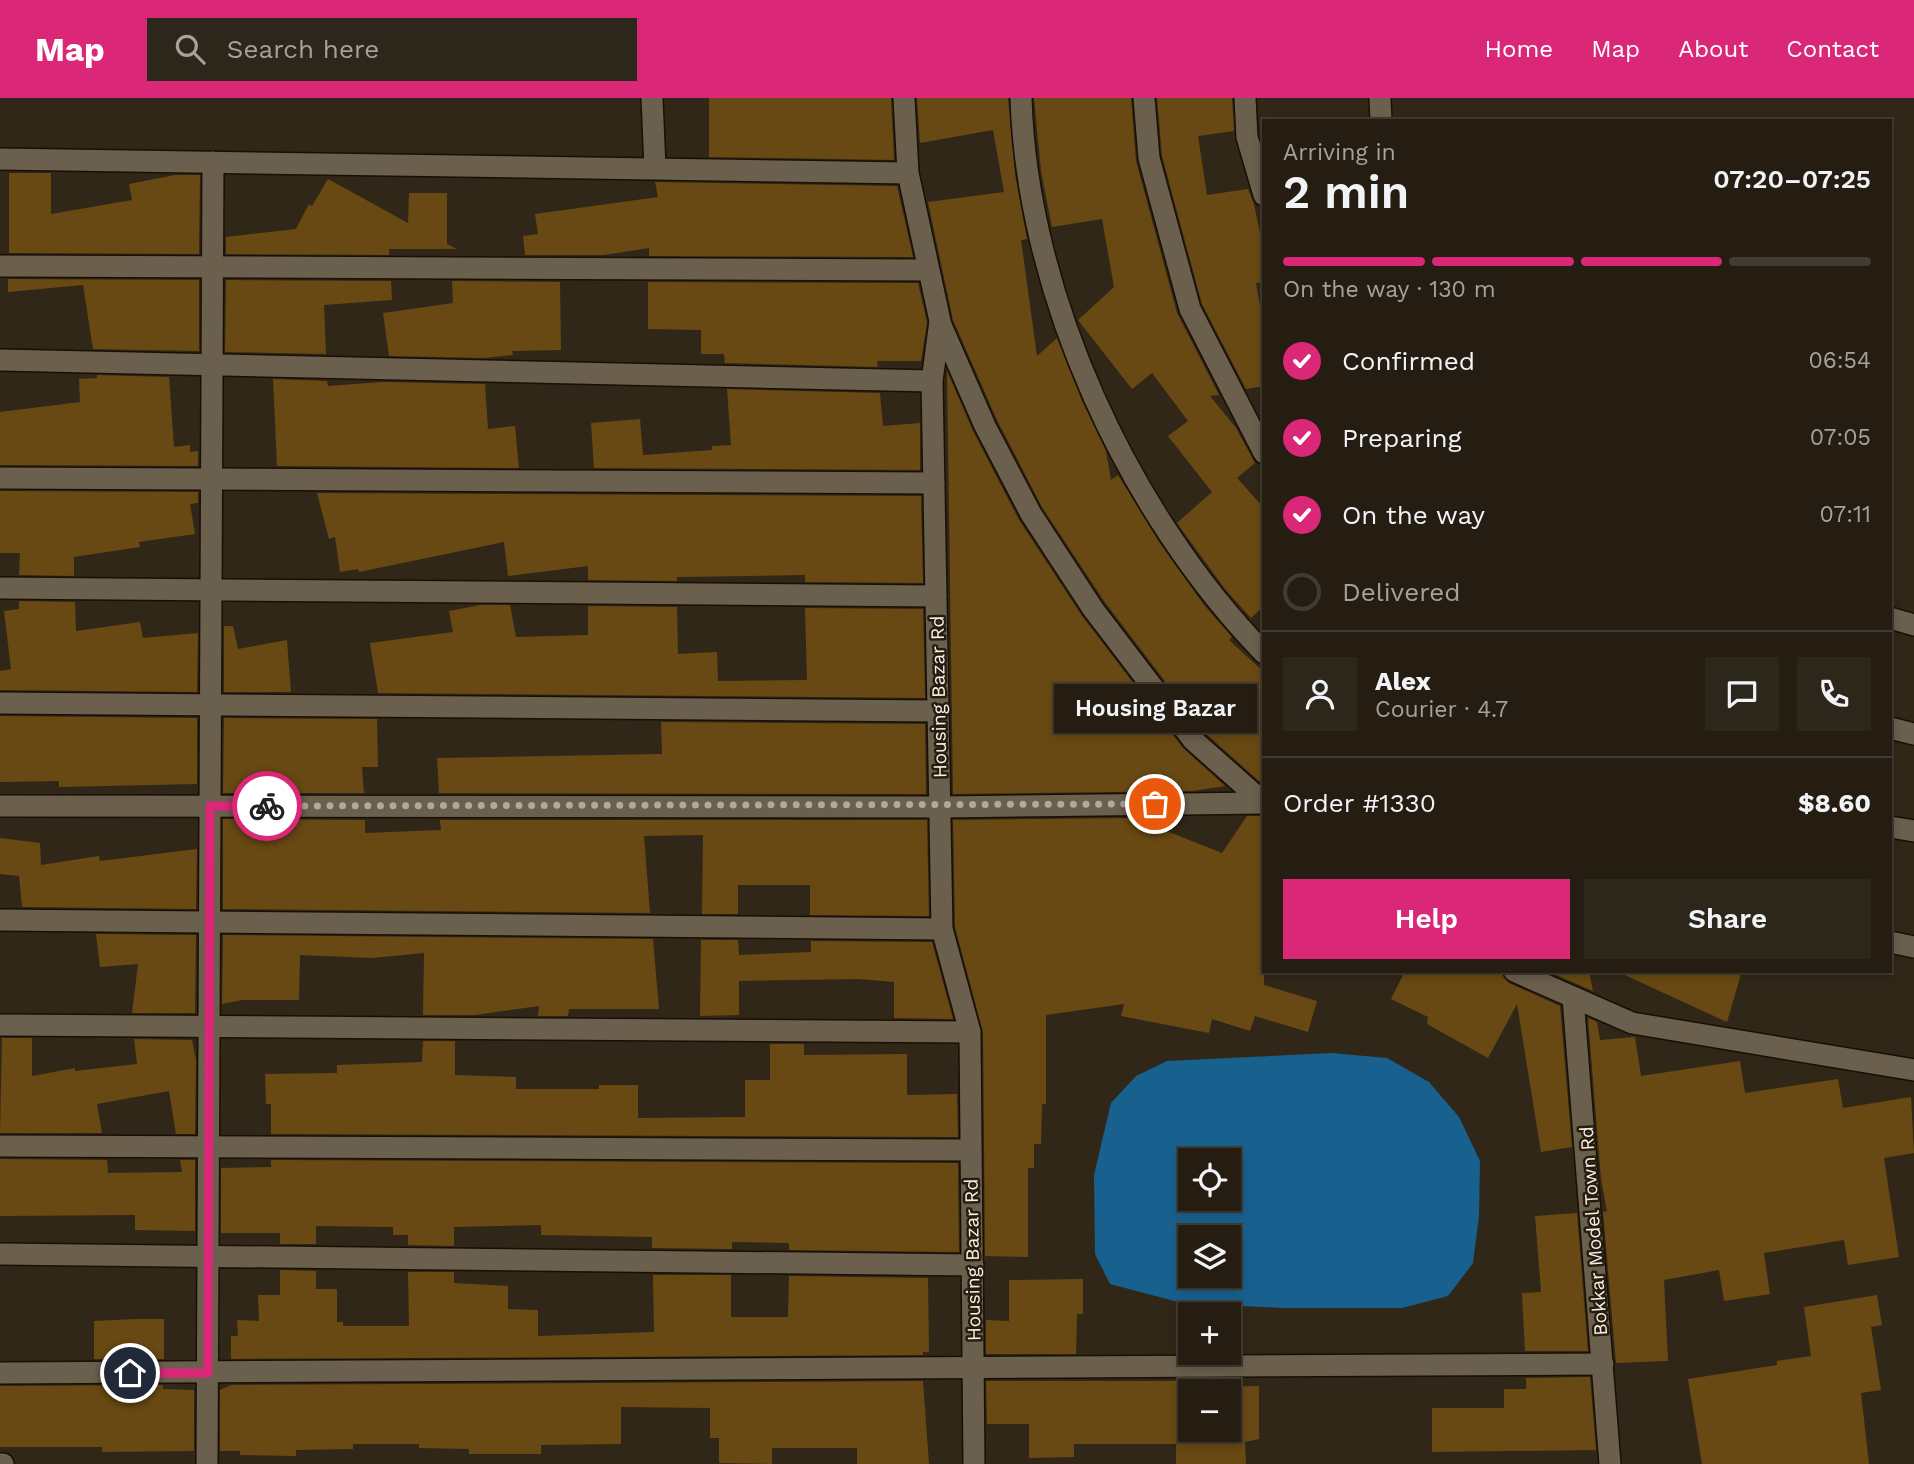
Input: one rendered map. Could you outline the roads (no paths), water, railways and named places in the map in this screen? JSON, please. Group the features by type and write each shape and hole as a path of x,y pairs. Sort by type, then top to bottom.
{"street":[{"path":"652,98 655,168"},
{"name":"Housing Bazar Rd","path":"904,98 908,173 926,270 940,321 932,381 942,929 970,1032 974,1464"},
{"path":"1021,98 1031,188 1049,270 1074,349 1107,426 1146,499 1192,568 1262,651"},
{"path":"1144,98 1149,158 1189,309 1262,449"},
{"path":"1245,98 1247,137 1262,188"},
{"path":"1380,98 1381,119"},
{"path":"0,159 908,173"},
{"path":"207,1464 213,162"},
{"path":"0,266 926,270"},
{"path":"940,321 985,426 1031,514 1093,609 1193,740 1262,802"},
{"path":"0,360 932,381"},
{"path":"0,478 934,483"},
{"path":"0,588 936,596"},
{"path":"1892,619 1914,625"},
{"path":"0,703 938,711"},
{"path":"1892,728 1914,734"},
{"path":"0,806 940,807 1262,803"},
{"path":"1892,827 1914,831"},
{"path":"0,920 942,929"},
{"path":"1892,942 1914,947"},
{"path":"1518,973 1632,1023 1914,1070"},
{"name":"Bokkar Model Town Rd","path":"1573,998 1610,1464"},
{"path":"0,1025 970,1032"},
{"path":"0,1146 970,1150"},
{"path":"0,1254 973,1265"},
{"path":"0,1373 1603,1364"}],"water":[{"path":"1331,1053 1387,1058 1429,1082 1459,1117 1480,1161 1479,1216 1473,1263 1448,1296 1402,1308 1283,1308 1241,1306 1241,1302 1178,1302 1110,1284 1095,1254 1094,1175 1111,1103 1136,1076 1167,1061"}],"place":[{"name":"Housing Bazar","path":"1155,804"}]}
